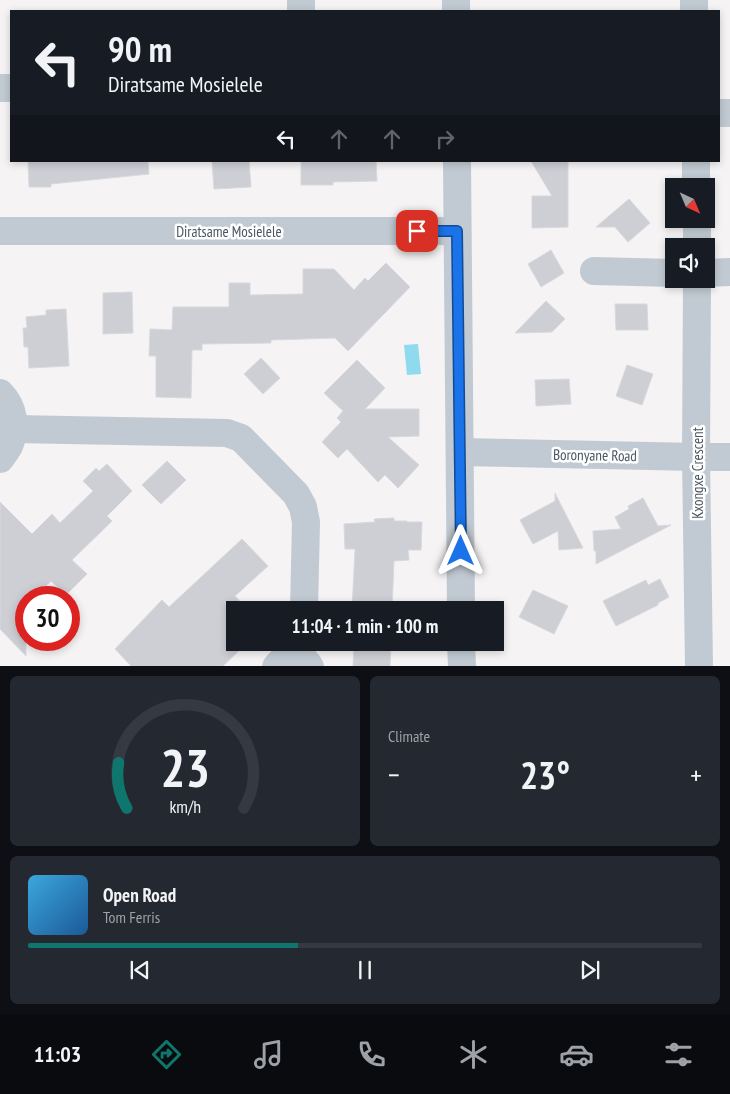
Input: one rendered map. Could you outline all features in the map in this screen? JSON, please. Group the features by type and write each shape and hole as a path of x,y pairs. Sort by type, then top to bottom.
{"street":[{"path":"457,162 461,601"},
{"path":"696,162 696,178"},
{"name":"Diratsame Mosielele","path":"0,231 457,231"},
{"path":"594,271 665,273"},
{"path":"715,273 730,272"},
{"name":"Kxongxe Crescent","path":"697,288 696,457 699,666"},
{"path":"0,393 12,411 14,429 9,447 0,459"},
{"path":"14,429 227,433 241,438 296,494 303,507 306,522 304,601"},
{"name":"Boronyane Road","path":"460,452 730,457"},
{"path":"461,651 462,666"},
{"path":"276,666 284,658 305,655"}],"water":[{"path":"418,344 421,374 407,375 404,345"}],"building":[{"path":"28,162 148,162 149,174 51,184 51,187 29,187"},
{"path":"212,162 249,162 251,187 214,189"},
{"path":"301,162 376,162 377,181 333,182 333,185 301,185"},
{"path":"532,162 568,162 568,227 532,228 532,196 552,196"},
{"path":"629,199 650,223 628,242 615,227 596,227"},
{"path":"551,250 564,273 541,287 528,264"},
{"path":"386,263 410,287 348,351 335,338 271,340 271,343 202,344 202,350 192,350 191,398 156,397 156,356 149,356 150,329 172,330 173,307 229,307 229,283 250,283 250,295 303,294 303,269 334,269 354,290 365,278 368,281"},
{"path":"132,292 133,333 103,334 103,293"},
{"path":"546,301 565,319 552,332 515,333"},
{"path":"615,304 647,304 648,330 616,330"},
{"path":"66,309 69,366 29,368 28,347 24,347 23,328 27,328 26,317 46,315 46,310"},
{"path":"261,358 280,378 263,394 244,374"},
{"path":"357,360 385,388 365,409 419,409 419,436 388,437 419,465 398,488 385,475 378,482 347,449 338,458 322,442 341,422 337,418 343,411 324,393"},
{"path":"627,365 653,374 642,405 616,396"},
{"path":"569,379 571,404 536,406 535,380"},
{"path":"167,461 186,480 161,504 142,485"},
{"path":"107,464 132,491 107,516 112,521 72,560 87,574 75,586 56,586 51,581 46,586 15,586 15,645 0,629 0,502 32,534 52,514 60,523 93,491 83,481 96,468 99,471"},
{"path":"555,493 583,548 559,550 558,531 533,544 520,520 555,501"},
{"path":"643,498 658,526 671,525 596,564 593,531 621,529 615,517 629,509 628,506"},
{"path":"394,518 394,521 422,522 421,550 408,550 409,560 394,561 392,601 352,601 355,549 345,549 344,524 375,522 374,519"},
{"path":"242,539 268,566 235,596 240,601 226,601 226,651 239,651 223,666 131,666 115,649 162,600 169,607"},
{"path":"660,579 669,597 658,603 658,605 616,626 603,601 646,580 648,585"},
{"path":"533,590 568,606 554,634 519,617"},
{"path":"354,651 391,651 390,666 353,666"}],"route":[{"path":"417,231 457,231 461,551"}]}
